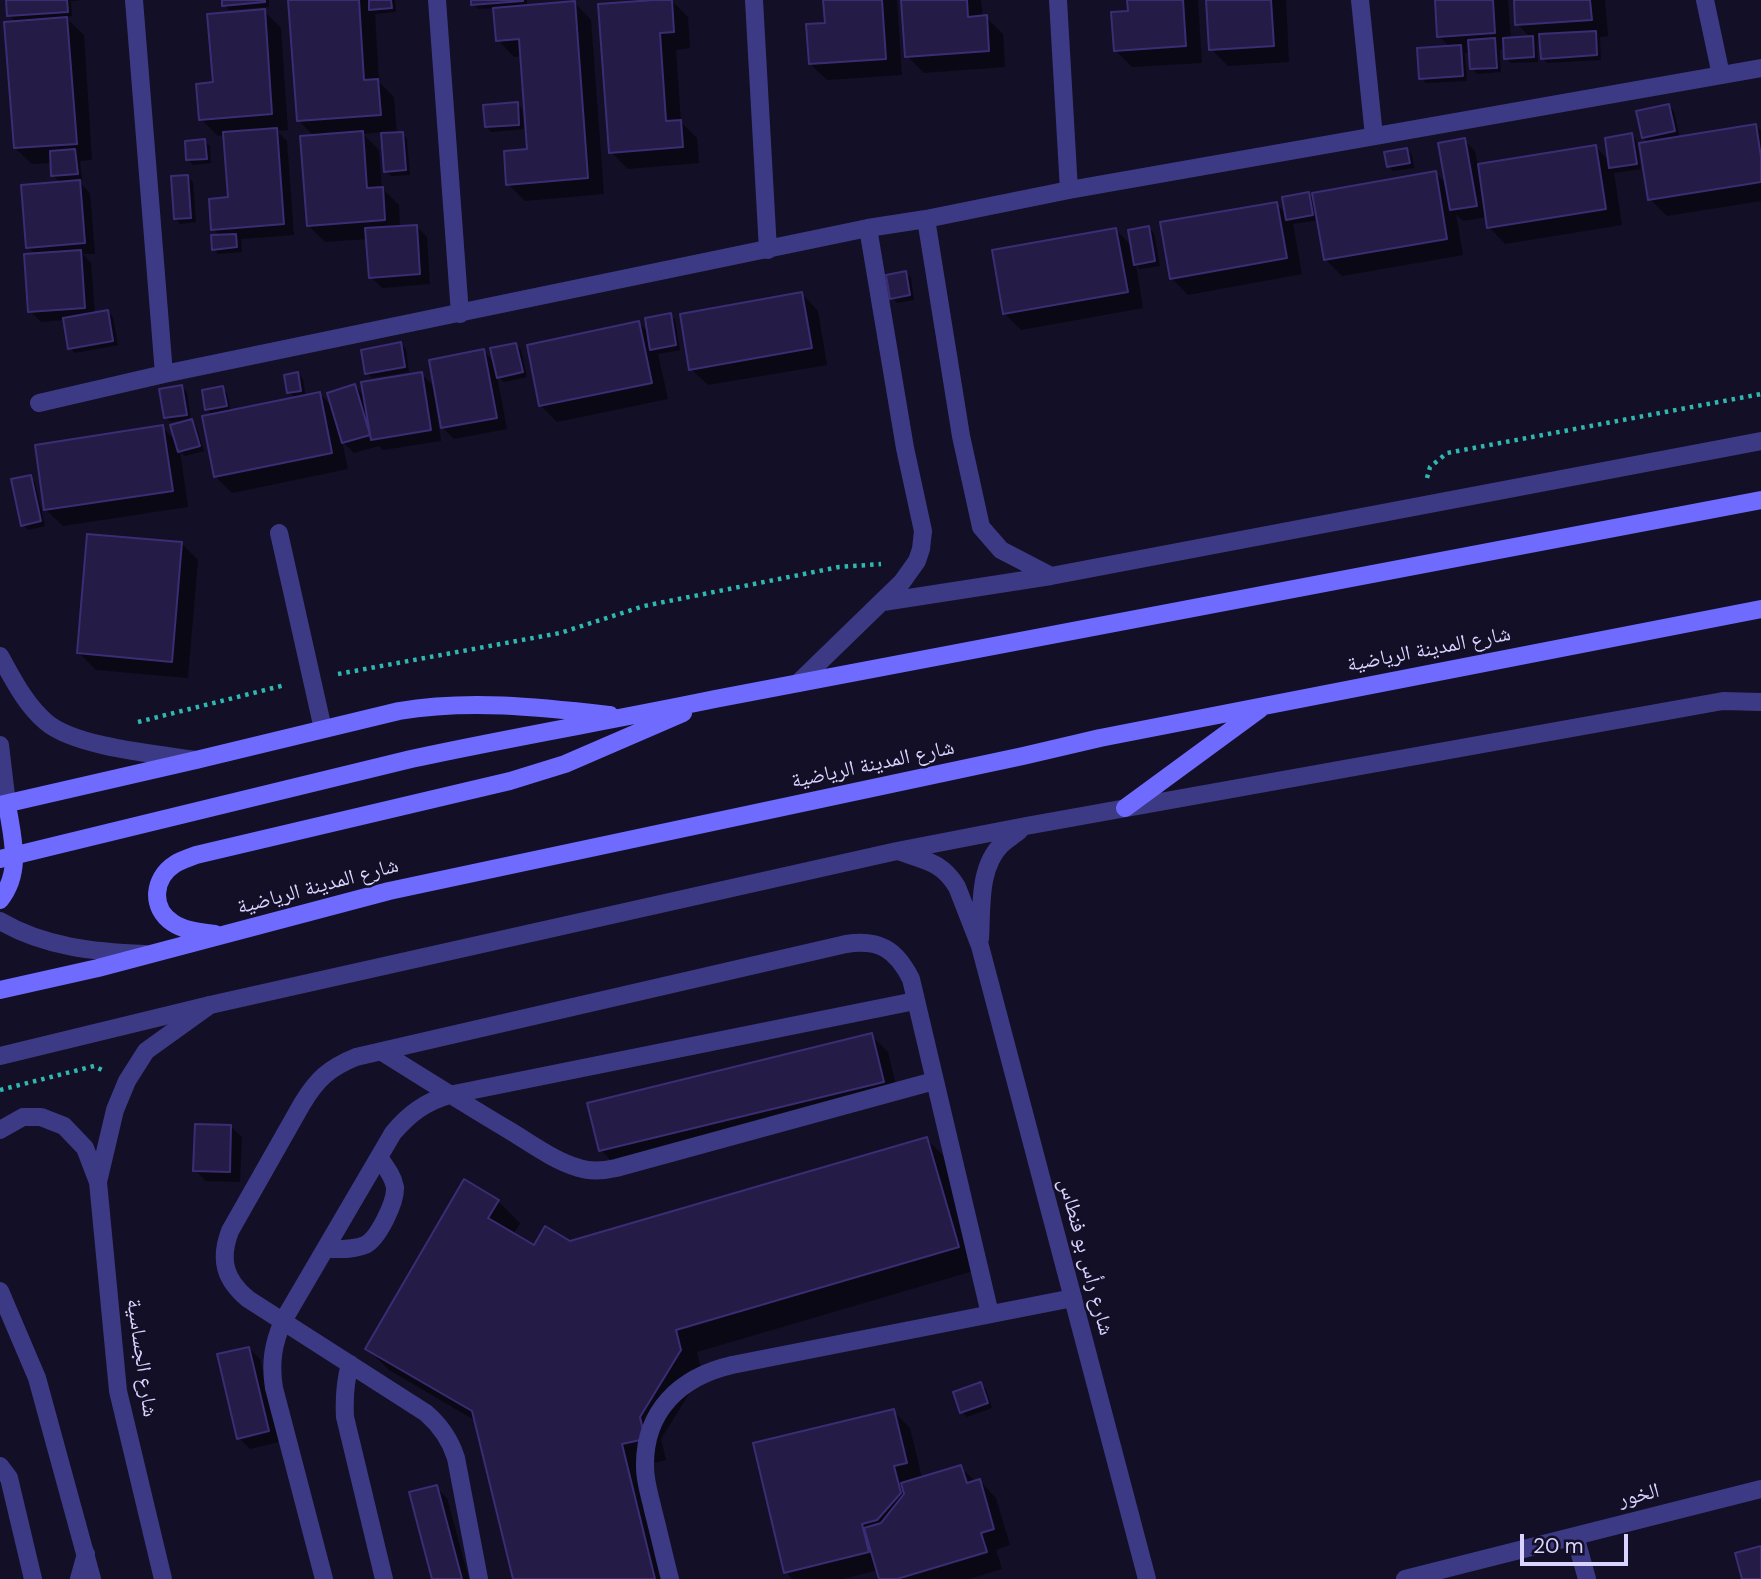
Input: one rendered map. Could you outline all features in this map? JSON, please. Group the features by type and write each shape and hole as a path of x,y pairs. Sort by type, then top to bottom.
{"main road":[{"path":"7,857 411,759 493,742 1761,500"},
{"name":"شارع المدينة الرياضية","path":"0,990 150,955 389,891 1100,738 1761,609"},
{"path":"222,935 183,928 161,911 157,898 159,884 161,877 173,865 196,855 521,778 565,764 715,699"},
{"path":"1125,808 1265,705"},
{"path":"0,900 14,870 7,857 3,805 426,706 526,706 631,717"}],"street":[{"path":"134,0 164,374"},
{"path":"437,0 460,314"},
{"path":"754,0 768,250"},
{"path":"1058,0 1069,190"},
{"path":"1360,0 1374,136"},
{"path":"1705,0 1721,75"},
{"path":"39,403 164,374 867,228 1761,68"},
{"path":"926,219 961,436 981,527 1001,550 1051,576"},
{"path":"798,683 902,582 917,561 921,548 923,531 905,448 867,228"},
{"path":"883,601 1051,576 1761,441"},
{"path":"279,533 323,729"},
{"path":"0,656 27,702 52,727 98,743 196,760"},
{"path":"0,1056 210,1005 897,851 1723,701 1761,702"},
{"path":"0,745 3,805"},
{"name":"شارع رأس بو فنطاس","path":"980,946 982,892 988,864 1001,845 1026,826"},
{"name":"شارع رأس بو فنطاس","path":"897,851 945,870 957,887 980,946 1147,1579"},
{"path":"0,921 37,938 81,949 150,955"},
{"path":"479,1579 457,1465 452,1445 445,1433 426,1413 248,1299 230,1280 226,1267 224,1255 230,1231 312,1087 326,1073 341,1064 356,1058 858,942 882,946 904,965 911,979 990,1314"},
{"path":"324,1579 274,1388 272,1354 283,1321 393,1133 412,1113 424,1104 449,1094 915,1001"},
{"path":"98,1182 115,1110 127,1081 146,1051 210,1005"},
{"path":"382,1052 554,1157 591,1171 604,1171 934,1081"},
{"path":"0,1129 23,1117 41,1117 64,1126 85,1148 98,1182"},
{"path":"325,1249 360,1247 376,1236 394,1195 392,1177 379,1157"},
{"name":"شارع الجساسية","path":"98,1182 118,1391 163,1579"},
{"path":"0,1291 37,1378 92,1579"},
{"path":"670,1579 648,1489 646,1451 657,1416 681,1387 714,1369 1073,1298"},
{"path":"350,1364 345,1381 345,1417 384,1579"},
{"path":"0,1466 9,1478 33,1579"},
{"name":"الخور","path":"1405,1579 1761,1489"},
{"path":"1575,1536 1587,1579"},
{"path":"79,1579 86,1554"}],"path":[{"path":"1432,503 1427,480 1430,467 1447,453 1761,394"},
{"path":"128,725 312,679 560,633 644,606 826,570 917,561"},
{"path":"0,1090 94,1066 127,1081"}],"building":[{"path":"6,0 67,0 68,12 7,16"},
{"path":"222,0 265,0 265,2 222,6"},
{"path":"288,0 359,0 364,80 378,79 381,115 297,121"},
{"path":"369,0 391,0 392,8 369,10"},
{"path":"471,0 523,0 523,1 471,5"},
{"path":"672,0 674,32 660,33 666,121 681,120 683,147 609,153 598,4"},
{"path":"823,0 882,0 886,59 809,64 806,24 825,23"},
{"path":"901,0 967,0 968,17 987,15 989,51 905,57"},
{"path":"1127,0 1183,0 1186,46 1114,51 1111,12 1128,11"},
{"path":"1206,0 1271,0 1274,46 1209,50"},
{"path":"1435,0 1493,0 1495,33 1437,37"},
{"path":"1514,0 1590,0 1592,20 1515,25"},
{"path":"575,1 588,178 506,185 504,151 527,149 519,39 496,41 493,8"},
{"path":"265,9 272,114 199,120 196,84 213,82 207,14"},
{"path":"67,17 77,144 14,148 4,22"},
{"path":"1596,31 1597,55 1541,59 1539,34"},
{"path":"1533,36 1534,57 1504,59 1503,38"},
{"path":"1495,38 1497,68 1470,69 1468,40"},
{"path":"1461,45 1463,76 1419,79 1417,48"},
{"path":"518,102 519,125 485,127 483,105"},
{"path":"1669,104 1675,131 1642,138 1636,111"},
{"path":"1756,124 1761,157 1761,182 1648,200 1639,143"},
{"path":"277,128 284,224 211,230 209,199 228,197 223,132"},
{"path":"363,131 367,188 383,187 385,220 307,226 300,136"},
{"path":"403,132 406,170 384,172 381,133"},
{"path":"1632,133 1637,164 1609,168 1605,138"},
{"path":"1465,138 1477,206 1450,210 1438,143"},
{"path":"205,139 207,159 186,160 185,141"},
{"path":"1596,145 1606,209 1487,228 1478,164"},
{"path":"1407,148 1410,163 1387,167 1384,152"},
{"path":"75,149 78,174 51,176 50,151"},
{"path":"1436,171 1447,239 1324,260 1312,193"},
{"path":"188,175 191,218 174,219 171,176"},
{"path":"80,180 85,243 26,248 21,185"},
{"path":"1309,192 1313,215 1286,220 1282,197"},
{"path":"1277,202 1287,258 1170,279 1160,222"},
{"path":"417,225 420,274 369,278 365,228"},
{"path":"1149,226 1155,261 1134,265 1128,230"},
{"path":"1116,228 1128,292 1003,314 992,250"},
{"path":"236,234 237,247 212,250 211,235"},
{"path":"81,250 85,308 28,312 24,254"},
{"path":"906,271 910,295 890,299 886,275"},
{"path":"802,292 812,348 689,370 680,314"},
{"path":"108,310 113,341 68,349 63,318"},
{"path":"671,313 676,345 650,350 645,318"},
{"path":"639,321 652,383 539,406 527,345"},
{"path":"401,342 405,367 365,374 361,350"},
{"path":"516,343 523,372 497,378 490,348"},
{"path":"484,349 497,418 441,428 429,360"},
{"path":"298,372 301,391 287,393 284,375"},
{"path":"422,372 431,430 371,440 361,382"},
{"path":"355,384 370,435 342,443 327,393"},
{"path":"182,385 187,415 164,418 159,389"},
{"path":"223,386 227,406 205,410 202,390"},
{"path":"320,392 332,453 214,477 202,416"},
{"path":"192,419 200,446 178,452 170,425"},
{"path":"163,425 173,491 44,510 35,445"},
{"path":"31,475 41,521 21,526 11,479"},
{"path":"87,534 182,542 172,662 77,653"},
{"path":"872,1033 884,1082 599,1151 587,1103"},
{"path":"195,1124 231,1125 230,1172 193,1171"},
{"path":"927,1137 959,1247 676,1330 681,1350 640,1417 645,1439 622,1444 655,1579 513,1579 472,1411 365,1349 464,1179 499,1200 488,1218 534,1245 545,1226 570,1241"},
{"path":"249,1347 269,1431 237,1439 217,1354"},
{"path":"981,1382 988,1403 960,1413 953,1392"},
{"path":"894,1409 907,1463 894,1466 901,1493 877,1520 862,1524 869,1552 784,1573 753,1443"},
{"path":"961,1465 967,1483 980,1479 994,1529 981,1533 987,1552 897,1579 879,1579 864,1528 881,1523 904,1494 901,1483"},
{"path":"437,1485 462,1579 432,1579 409,1492"},
{"path":"1761,1546 1761,1579 1742,1579 1735,1553"}]}
